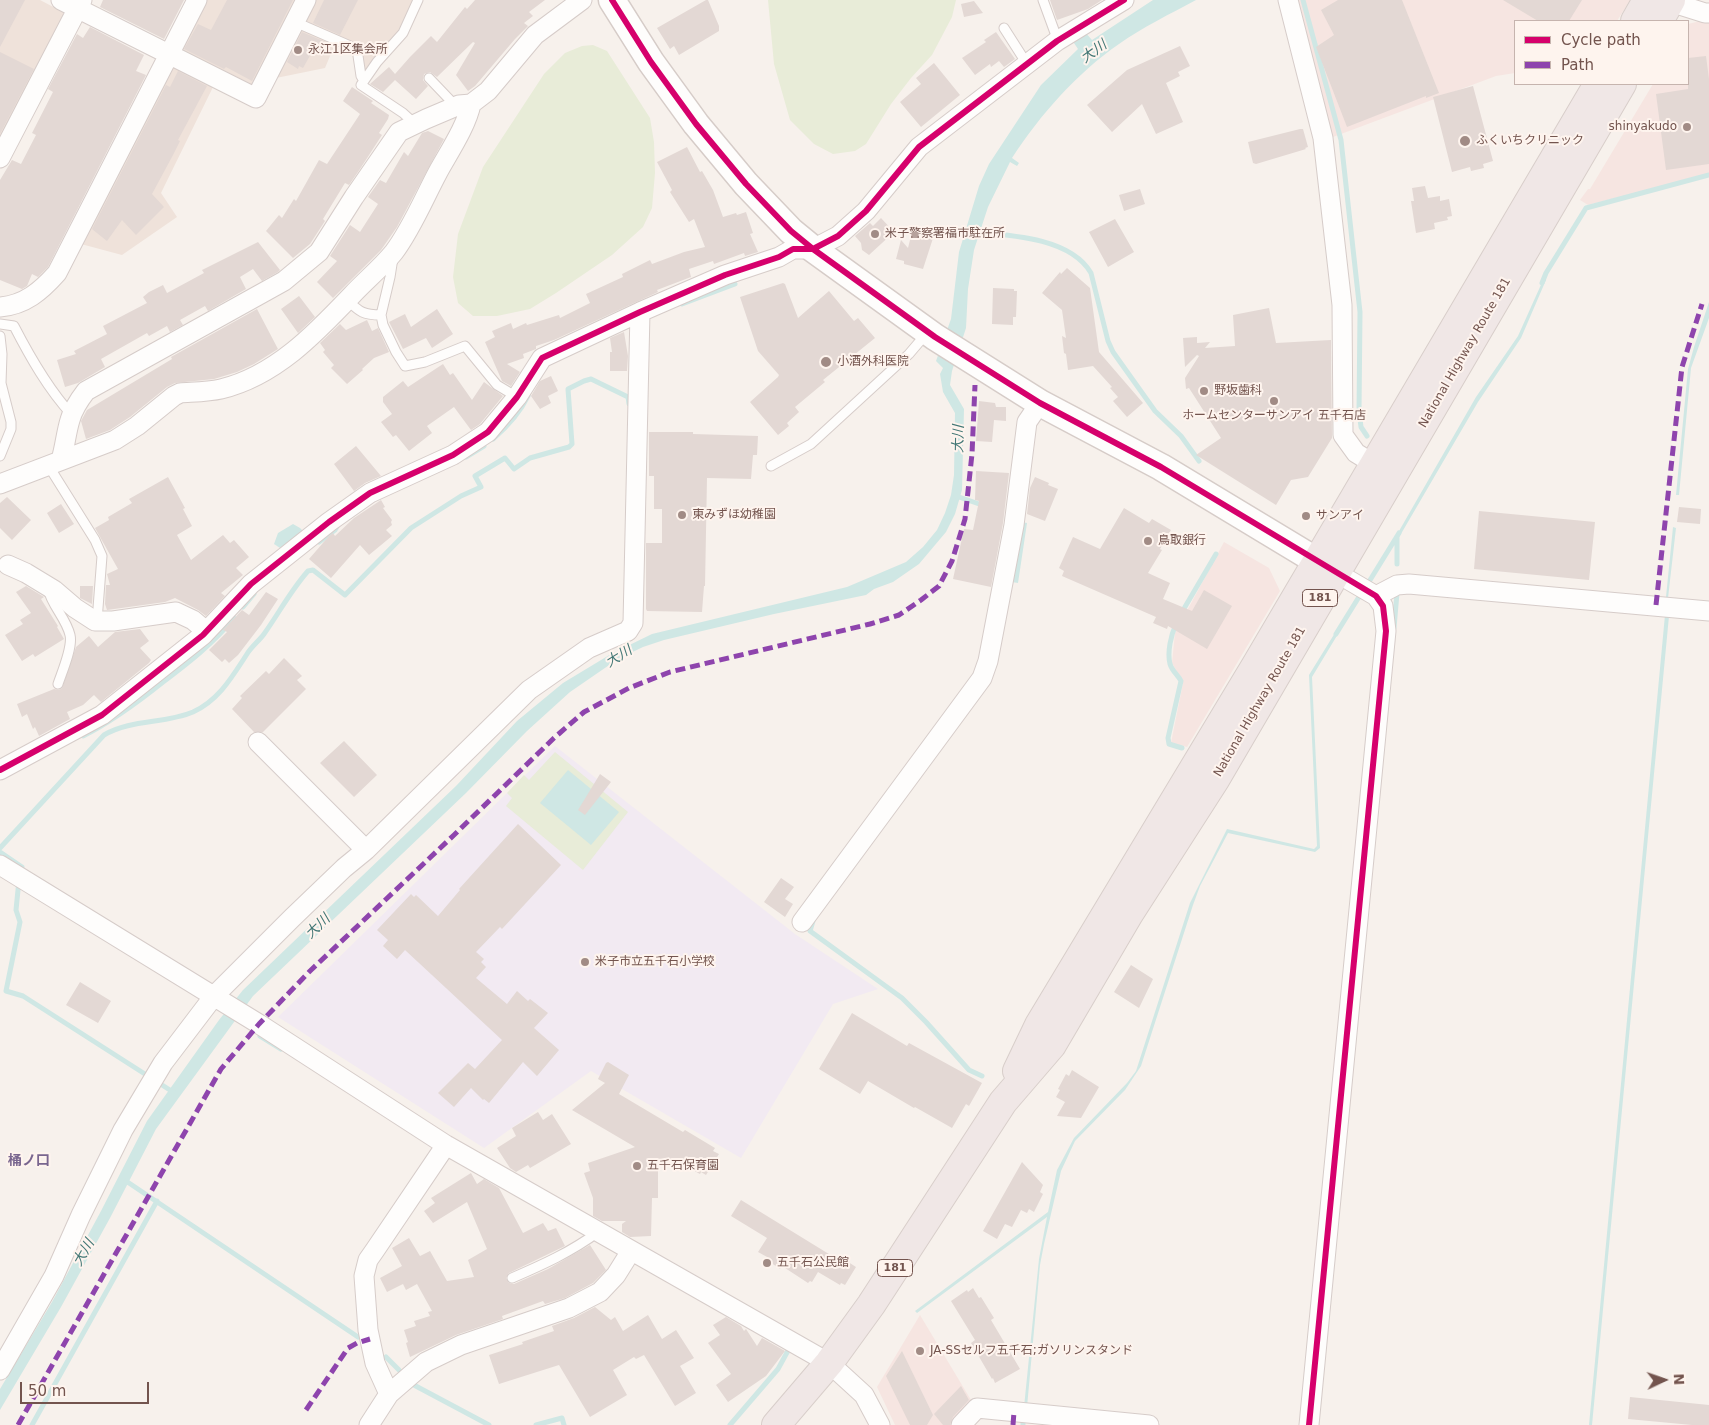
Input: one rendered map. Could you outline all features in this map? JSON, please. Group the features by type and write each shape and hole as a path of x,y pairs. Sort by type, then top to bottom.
{"highway":[{"path":"1637,20 1662,6"},
{"name":"National Highway Route 181","path":"776,1425 829,1363 871,1305 1003,1102 1052,1044 1130,914 1215,780 1326,566 1374,464 1597,85"},
{"name":"National Highway Route 181","path":"1326,566 1395,472 1621,85"}],"street":[{"path":"0,307 12,306 40,291 57,273 197,0"},
{"path":"0,158 73,3 169,55 256,98 306,0"},
{"path":"55,463 75,406 86,391 284,280 319,252 399,132 463,105 488,91 535,35 582,0"},
{"path":"612,0 651,62 696,124 746,184 791,231 931,334 1040,403 1161,467 1376,596 1383,606 1386,631 1309,1425"},
{"path":"0,770 102,715 206,631 251,584 370,493 453,455 488,432 517,397 542,358 725,275 779,257 793,249 814,249 838,236 866,211 919,147 1058,41 1124,0"},
{"path":"1288,0 1323,138 1342,305 1343,435 1356,454 1374,464"},
{"path":"1662,6 1709,13"},
{"path":"0,484 115,440 137,426 180,393 220,389 244,381 267,370 288,356 394,253 469,117 463,105"},
{"path":"0,1370 54,1276 81,1214 123,1130 163,1063 214,996 292,918 344,868 366,850 529,690 589,648 628,631 632,623 640,312"},
{"path":"802,922 982,678 988,661 1014,525 1027,422 1040,403"},
{"path":"3,565 26,573 48,586 94,621 113,621 176,612 194,620 206,631"},
{"path":"1376,596 1397,585 1409,584 1709,611"},
{"path":"258,742 366,850"},
{"path":"0,865 232,1007 446,1145 829,1363 864,1395 880,1425"},
{"path":"389,1394 372,1352 366,1301 366,1268 374,1250 446,1145"},
{"path":"369,1425 389,1394 426,1362 461,1344 569,1308 600,1292 616,1275 631,1251"},
{"path":"961,1425 978,1408 1149,1425"}],"lane":[{"path":"415,124 403,113 361,85 377,62 402,33 418,0"},
{"path":"1043,0 1058,41"},
{"path":"295,22 358,49 361,76 364,81"},
{"path":"1004,28 1026,64"},
{"path":"429,78 450,100 463,105"},
{"path":"394,253 381,315 383,325 396,352 406,366 425,362 466,346 497,386 517,397"},
{"path":"347,300 360,312 369,315 381,315"},
{"path":"0,324 14,326 46,382 60,403 72,416"},
{"path":"771,466 811,444 931,334"},
{"path":"0,336 2,354 0,383 11,422 11,429 0,456"},
{"path":"55,463 102,556 97,621"},
{"path":"48,586 50,597 70,635 69,648 58,684"},
{"path":"512,1278 557,1259 598,1232"}],"shaded area":[{"path":"0,0 40,0 63,12 65,18 0,145"},
{"path":"206,0 298,0 254,84 248,86 185,54 182,46"},
{"path":"316,0 413,0 400,29 363,74 360,47 305,22"},
{"path":"1297,0 1630,0 1618,20 1514,20 1514,73 1496,76 1333,137"},
{"path":"1709,19 1709,174 1588,205 1580,200 1590,189 1652,85 1689,85 1689,24"},
{"path":"302,28 335,44 325,68 276,78"},
{"path":"180,67 214,85 161,193 177,217 122,255 81,244 171,68"},
{"path":"1224,542 1269,568 1280,591 1187,747 1171,743 1183,683 1172,663 1175,633"},
{"name":"米子市立五千石小学校","path":"555,746 795,934 878,989 833,1004 741,1158 591,1071 484,1148 278,1017"},
{"name":"JA-SSセルフ五千石;ガソリンスタンド","path":"920,1315 974,1405 956,1425 895,1425 877,1387"}],"green space":[{"path":"768,0 956,0 952,17 932,55 891,104 866,144 855,151 833,154 814,144 790,120 774,64"},
{"path":"593,45 607,51 650,118 654,142 655,173 652,208 643,227 612,255 530,309 497,316 473,316 458,303 453,277 458,234 483,167 544,74 565,53 582,46"},
{"path":"555,752 628,812 583,870 506,806 512,798 507,793 524,775 529,780"}],"water":[{"name":"大川","path":"1153,0 1196,0 1128,38 1103,55 1074,81 1047,111 1012,158 1019,163 1017,166 1010,162 988,207 974,250 968,289 966,328 952,371 950,385 964,409 962,490 955,514 946,532 919,564 893,582 874,589 866,595 774,614 664,640 643,647 618,659 570,692 527,731 466,793 253,996 156,1129 61,1307 0,1410 0,1389 52,1302 147,1121 219,1020 243,990 456,786 517,721 563,683 611,654 652,634 847,587 906,562 923,547 937,530 951,495 954,475 955,413 943,392 940,374 943,368 936,361 951,319 959,252 979,186 989,164 1041,85 1078,49 1072,40 1085,32 1092,40"},
{"path":"1544,278 1546,280 1521,338 1478,402 1398,539 1395,538 1476,397 1518,336"},
{"path":"1709,302 1709,318 1691,368 1679,495 1676,495 1688,369"},
{"path":"1021,522 1027,523 1018,583 1012,582"},
{"path":"293,524 305,533 280,548 274,544 278,533"},
{"path":"1673,527 1676,528 1668,598 1666,597"},
{"path":"1665,615 1669,616 1592,1425 1589,1425"},
{"path":"1338,628 1341,629 1312,677 1320,848 1315,852 1228,833 1200,886 1141,1066 1125,1090 1075,1141 1061,1171 1040,1265 1027,1407 1024,1407 1039,1259 1047,1217 917,1313 915,1311 1048,1212 1057,1170 1074,1138 1127,1083 1136,1071 1190,903 1227,829 1314,849 1317,846 1309,675"},
{"path":"568,770 619,812 591,845 540,803"}],"building":[{"path":"0,0 25,0 0,47"},
{"path":"103,0 184,0 164,39 100,7"},
{"path":"227,0 293,0 252,81 226,67 224,69 184,49 198,24 211,30"},
{"path":"324,0 358,0 340,35 313,23"},
{"path":"475,0 545,0 529,12 533,16 524,23 528,26 475,86 468,91 456,75 475,43 473,42 437,77 430,72 424,74 423,80 428,86 416,99 395,80 383,92 370,84 389,67 395,74 431,36 437,42 465,7 467,9"},
{"path":"708,0 719,26 719,31 679,55 674,46 670,49 657,28"},
{"path":"1050,0 1102,0 1088,9 1057,20"},
{"path":"1338,0 1402,0 1439,93 1426,98 1426,96 1347,127 1316,47 1334,35 1321,10"},
{"path":"1503,0 1582,0 1570,20 1536,20"},
{"path":"974,1 983,13 964,17 961,4"},
{"path":"90,27 144,55 136,71 146,75 48,267 38,277 32,274 27,286 22,289 0,280 0,180 12,160 21,164 36,135 32,133 53,92 48,89 77,34 83,38"},
{"path":"302,32 328,43 326,49 322,46 320,51 316,48 303,68 299,66 298,69 287,62"},
{"path":"996,32 1015,59 1004,67 999,61 991,67 990,64 975,75 962,58 986,42 984,40"},
{"path":"1180,46 1190,66 1178,72 1180,76 1166,83 1183,122 1156,134 1142,104 1112,132 1087,105 1127,70"},
{"path":"0,52 34,69 0,134"},
{"path":"1706,56 1709,79 1709,164 1666,170 1656,94 1688,89 1689,58"},
{"path":"934,63 960,95 921,127 900,102 921,84 916,78"},
{"path":"178,71 207,86 152,194 164,207 136,235 122,220 107,241 92,229 166,85 170,87"},
{"path":"1473,86 1493,161 1483,164 1484,168 1471,171 1470,167 1452,172 1433,97"},
{"path":"352,87 373,101 371,103 389,115 388,119 379,133 382,135 349,185 345,183 323,219 325,221 310,244 293,258 266,231 279,215 282,218 294,199 296,201 319,160 327,164 360,114 343,101"},
{"path":"1303,129 1308,147 1306,149 1256,164 1253,163 1248,142"},
{"path":"428,131 444,139 397,227 381,250 333,298 317,282 337,261 330,256 350,225 360,232 378,204 368,197 380,180 386,183 404,152 408,156 422,133"},
{"path":"687,147 700,172 702,171 713,190 723,217 746,212 753,233 750,234 758,252 745,256 744,253 714,264 713,261 689,269 691,277 657,290 658,292 554,340 536,346 536,349 523,354 524,358 507,364 520,372 511,386 502,381 485,342 495,337 492,331 511,323 513,329 526,323 527,325 559,315 560,318 590,303 586,294 623,277 622,274 650,260 652,264 684,252 705,247 694,219 689,222 670,192 672,190 657,162"},
{"path":"1425,186 1428,198 1440,196 1440,201 1449,199 1452,216 1447,217 1448,220 1434,223 1435,229 1416,233 1411,201 1414,201 1412,188"},
{"path":"1140,189 1145,204 1124,211 1119,195"},
{"path":"881,218 894,232 869,255 862,250 861,243 855,236 870,223 873,226"},
{"path":"1115,219 1134,252 1108,267 1089,232"},
{"path":"916,227 935,232 923,269 904,264 904,261 896,259 901,240 908,248 912,232 915,233"},
{"path":"258,242 280,270 278,272 262,281 253,269 240,277 246,289 208,311 205,306 180,320 183,325 170,332 167,326 149,336 147,333 101,359 105,367 78,383 65,387 57,360 76,354 74,351 107,334 103,326 147,303 143,297 149,292 163,285 167,293 204,273 202,270"},
{"path":"1067,268 1090,288 1099,352 1143,403 1127,417 1113,401 1118,397 1110,388 1112,387 1093,366 1068,370 1062,336 1066,338 1062,310 1042,293 1060,272 1061,274"},
{"path":"783,283 798,318 829,291 854,321 858,318 875,338 823,380 825,382 795,407 799,412 787,423 789,426 778,435 750,402 779,375 758,351 740,297"},
{"path":"993,288 1014,289 1014,291 1017,291 1016,317 1013,317 1013,325 992,324"},
{"path":"299,296 315,317 298,333 281,309"},
{"path":"1269,308 1276,343 1331,340 1332,438 1308,477 1291,480 1276,505 1196,455 1221,438 1189,388 1186,389 1185,378 1199,356 1197,355 1185,367 1183,338 1197,337 1197,343 1210,342 1205,348 1235,346 1233,315"},
{"path":"257,309 278,349 237,372 214,379 175,383 110,430 86,439 81,421 87,410 172,359 171,357"},
{"path":"437,309 453,334 432,348 426,338 403,349 389,322 405,314 411,327"},
{"path":"367,320 372,331 378,328 389,352 374,358 347,384 331,368 334,365 323,352 325,350 320,343 340,324 346,330"},
{"path":"624,332 628,356 627,371 610,371 610,352 612,352 610,338"},
{"path":"443,364 450,375 453,373 472,400 484,382 503,396 480,424 471,430 454,407 427,426 432,433 409,451 396,435 393,437 381,422 392,414 383,402 383,397 403,381 408,387"},
{"path":"551,376 558,391 548,396 551,403 540,409 531,396 540,381"},
{"path":"979,401 995,403 996,407 1006,407 1006,421 994,420 992,442 976,441"},
{"path":"649,432 693,432 693,434 758,436 757,455 753,455 751,479 707,478 705,586 702,612 647,611 646,609 646,543 662,543 662,509 654,509 654,476 649,476"},
{"path":"356,446 381,476 365,483 354,491 334,464"},
{"path":"976,471 1009,473 1003,523 991,587 953,579 964,529 973,530 979,501 975,500"},
{"path":"168,477 185,508 183,509 192,526 177,535 191,560 223,535 230,543 234,540 249,557 236,568 243,575 221,593 225,596 206,616 175,598 165,602 107,610 105,604 106,585 110,585 107,574 118,569 95,528 109,520 108,517 132,503 129,499"},
{"path":"1035,477 1058,489 1045,521 1027,514 1030,488"},
{"path":"7,497 31,520 12,540 0,528 0,503"},
{"path":"381,500 385,507 383,508 392,520 392,525 386,530 392,536 369,555 360,545 331,578 309,559 329,536 333,533 335,536 354,518"},
{"path":"61,504 74,524 59,533 47,513"},
{"path":"1679,507 1701,509 1700,524 1677,522"},
{"path":"1124,508 1149,523 1152,519 1171,530 1148,573 1170,583 1163,599 1192,611 1204,590 1232,606 1207,649 1168,626 1167,629 1153,623 1156,617 1062,576 1064,571 1059,568 1073,537 1100,549"},
{"path":"1479,511 1595,522 1589,580 1474,569"},
{"path":"26,586 44,597 41,599 64,639 35,657 33,654 22,661 5,635 23,624 20,620 31,613 16,592"},
{"path":"80,586 93,586 92,604 80,598"},
{"path":"266,592 278,599 238,655 229,663 225,659 222,662 209,650 227,632 223,630 242,610 249,615"},
{"path":"140,629 149,641 140,648 151,660 101,702 94,695 83,705 67,712 70,719 39,736 35,727 33,729 27,714 22,717 17,704 54,689 59,690 62,688 76,647 89,636 98,647 115,632"},
{"path":"284,658 302,676 297,680 306,689 263,732 254,732 232,709 242,698 240,696 266,671 269,674"},
{"path":"344,741 377,775 354,797 320,763"},
{"path":"600,774 611,782 585,815 578,810"},
{"path":"518,824 561,865 502,929 500,927 476,952 484,959 481,962 486,967 476,978 507,1004 517,991 528,1001 530,999 548,1013 534,1028 559,1050 537,1076 523,1062 489,1103 483,1100 471,1088 454,1107 438,1093 468,1063 475,1069 502,1040 405,950 397,959 383,946 388,940 377,930 411,894 414,897 416,895 438,916 459,889"},
{"path":"781,878 794,887 785,899 793,904 785,917 764,902"},
{"path":"1131,965 1153,979 1139,1008 1114,992"},
{"path":"80,982 111,1001 98,1023 66,1005"},
{"path":"852,1013 907,1046 909,1043 982,1083 969,1106 966,1104 952,1128 868,1081 860,1094 819,1069"},
{"path":"608,1062 629,1075 619,1094 683,1132 685,1130 715,1148 713,1151 719,1154 706,1175 701,1172 700,1174 674,1160 672,1165 658,1159 658,1198 652,1198 651,1236 630,1237 622,1232 622,1224 626,1221 602,1221 593,1216 593,1198 584,1173 590,1171 588,1163 635,1147 572,1110 605,1083 598,1079"},
{"path":"1072,1070 1099,1087 1081,1118 1057,1116 1065,1102 1056,1097 1060,1090 1058,1089 1066,1074 1069,1076"},
{"path":"538,1112 543,1120 552,1114 571,1144 530,1168 528,1165 516,1172 510,1168 497,1148 516,1136 512,1128"},
{"path":"1022,1162 1043,1185 1040,1192 1043,1194 1034,1212 1029,1209 1027,1213 1021,1210 1012,1227 1005,1224 997,1239 983,1231"},
{"path":"471,1173 477,1184 484,1179 499,1188 523,1233 543,1223 548,1231 556,1228 565,1246 509,1273 506,1278 509,1283 514,1284 548,1269 590,1245 606,1270 593,1283 565,1298 545,1304 543,1301 502,1316 503,1319 456,1335 410,1357 404,1330 416,1326 414,1321 430,1316 428,1312 432,1311 417,1284 406,1290 403,1284 387,1292 380,1278 402,1266 392,1248 409,1238 420,1256 430,1251 447,1281 474,1277 468,1260 487,1249 467,1202 433,1223 424,1211 435,1203 431,1198"},
{"path":"741,1200 837,1259 839,1256 856,1267 845,1285 841,1283 840,1285 818,1272 812,1282 808,1283 782,1266 780,1269 767,1260 769,1258 758,1252 767,1238 731,1216"},
{"path":"973,1288 994,1318 991,1320 1020,1369 995,1383 971,1343 975,1340 951,1301"},
{"path":"595,1307 611,1320 615,1317 623,1331 648,1315 662,1339 676,1330 694,1358 680,1366 696,1393 675,1406 644,1355 636,1359 634,1357 613,1370 627,1395 590,1417 559,1365 499,1384 489,1355 554,1331 552,1326 574,1318"},
{"path":"726,1317 741,1326 744,1331 746,1329 757,1346 762,1338 785,1351 766,1376 728,1402 716,1385 731,1374 708,1343 720,1335 713,1325"},
{"path":"902,1351 933,1415 927,1425 910,1425 886,1376"},
{"path":"961,1386 969,1400 953,1417 950,1425 943,1425 934,1414"},
{"path":"1630,1397 1709,1405 1709,1425 1628,1419"}],"waterway":[{"path":"1303,0 1341,140 1360,312 1359,411 1361,427 1367,436"},
{"path":"1542,283 1546,273 1586,208 1709,175"},
{"path":"974,232 1022,237 1055,245 1082,261 1091,273 1108,341 1113,352 1155,411 1181,436 1199,461"},
{"path":"682,304 735,284"},
{"path":"0,848 104,735 125,726 182,716 202,707 218,694 249,651 264,634 308,571 313,570 345,595 411,528 461,496 481,487 475,476 505,458 514,469 530,458 569,447 572,444 568,389 591,379 628,397 629,404"},
{"path":"493,439 513,419 528,396"},
{"path":"466,457 484,446"},
{"path":"956,496 985,506"},
{"path":"319,542 335,530 338,525"},
{"path":"1367,585 1399,533"},
{"path":"1397,537 1397,564"},
{"path":"1182,612 1216,554"},
{"path":"1336,634 1362,592"},
{"path":"1394,628 1397,593"},
{"path":"243,607 254,594"},
{"path":"83,736 124,711 182,668 234,618"},
{"path":"1176,624 1170,644 1169,659 1172,669 1181,681 1168,738 1169,744 1182,748"},
{"path":"0,852 22,867 21,872"},
{"path":"19,880 16,910 20,922 6,991 23,996 173,1092"},
{"path":"813,921 810,931 902,998 969,1070 982,1076"},
{"path":"260,1036 281,1049"},
{"path":"126,1181 358,1337"},
{"path":"32,1425 157,1201"},
{"path":"730,1425 778,1369 790,1347"},
{"path":"386,1357 399,1370"},
{"path":"410,1385 412,1384 489,1425"},
{"path":"536,1425 562,1418 564,1425"}],"marked path":[{"path":"1656,605 1682,367 1702,304"},
{"path":"18,1425 221,1069 259,1024 310,971 554,738 584,712 629,688 670,672 870,624 899,615 939,586 952,561 965,519 972,454 975,385"},
{"path":"306,1410 348,1348 370,1339"},
{"path":"1013,1425 1014,1412"}],"cycle path":[{"path":"612,0 651,62 696,124 746,184 791,231 813,249 935,337 1040,403 1161,467 1376,596 1383,606 1386,631 1309,1425"},
{"path":"0,770 102,715 203,635 251,584 329,522 370,493 453,455 488,432 517,397 542,358 725,275 779,257 793,249 813,249 838,236 866,211 919,147 1057,41 1124,0"}],"place":[{"name":"永江1区集会所","path":"298,50"},
{"name":"shinyakudo","path":"1687,127"},
{"name":"ふくいちクリニック","path":"1465,141"},
{"name":"米子警察署福市駐在所","path":"875,234"},
{"name":"小酒外科医院","path":"826,362"},
{"name":"野坂歯科","path":"1204,391"},
{"name":"ホームセンターサンアイ 五千石店","path":"1274,401"},
{"name":"東みずほ幼稚園","path":"682,515"},
{"name":"サンアイ","path":"1306,516"},
{"name":"鳥取銀行","path":"1148,541"},
{"name":"米子市立五千石小学校","path":"585,962"},
{"name":"五千石保育園","path":"637,1166"},
{"name":"五千石公民館","path":"767,1263"},
{"name":"JA-SSセルフ五千石;ガソリンスタンド","path":"920,1351"}],"district":[{"name":"桶ノ口","path":"29,1161"}]}
